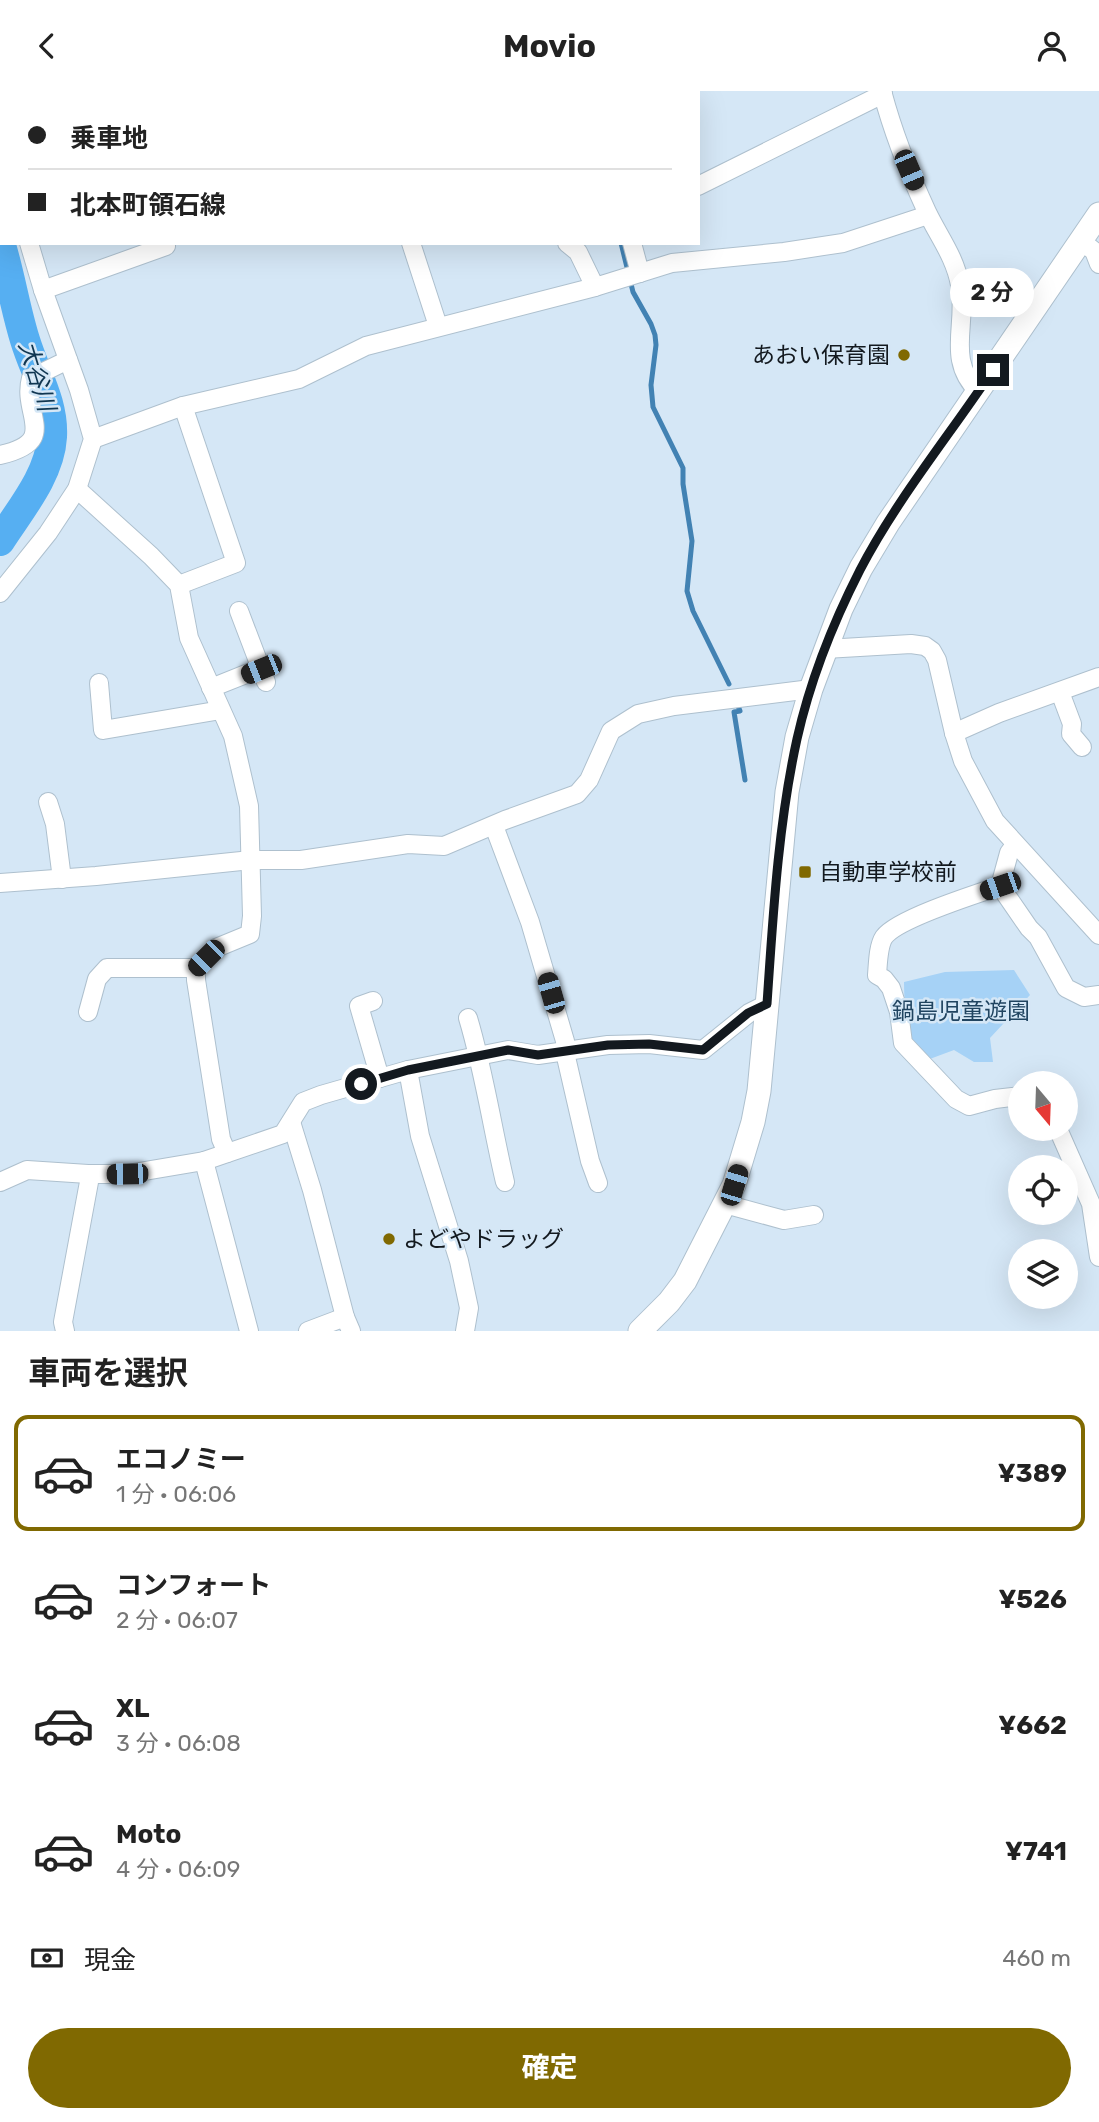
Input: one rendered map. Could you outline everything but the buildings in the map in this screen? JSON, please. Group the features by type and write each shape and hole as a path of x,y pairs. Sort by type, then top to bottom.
{"main road":[{"path":"640,1331 669,1302 685,1280 734,1185 753,1122 759,1091 787,792 797,737 825,649 861,568 881,534 1099,214"}],"street":[{"path":"700,185 883,93 892,125 928,215 952,257 962,295 958,337 962,366 968,381 979,392"},
{"path":"93,439 183,406 299,379 366,347 595,287 672,263 843,243 928,215"},
{"path":"1081,241 1094,250 1099,264"},
{"path":"0,593 48,533 77,489 93,439 30,245"},
{"path":"412,245 438,326"},
{"path":"569,245 578,252 595,287"},
{"path":"632,245 634,275"},
{"path":"43,290 166,246"},
{"path":"0,455 28,445 33,436 35,423 28,387 31,378 68,361"},
{"path":"179,585 236,563 183,406"},
{"path":"77,489 179,585 189,638 233,736 249,806 252,916 250,934 216,948 196,968 195,980 221,1139 227,1153"},
{"path":"211,688 264,675 239,611"},
{"path":"825,649 911,644 925,646 932,651 937,660 963,761 995,821 1099,935"},
{"path":"954,733 999,713 1099,677"},
{"path":"99,683 103,730 221,711"},
{"path":"0,883 251,860 301,860 408,844 444,846 577,794 589,780 611,731 638,713 811,689"},
{"path":"1060,691 1072,724 1070,734 1082,747"},
{"path":"48,802 55,824 62,879"},
{"path":"494,825 530,922 566,1051 590,1161 598,1183"},
{"path":"1015,845 1009,853 1000,886 1038,937 1066,988 1084,997 1099,995"},
{"path":"1000,886 934,908 889,932 883,939 877,975 891,988 899,1012 903,1043 956,1099 969,1106 1008,1097"},
{"path":"88,1012 97,979 107,968 196,968"},
{"path":"373,1002 359,1006 380,1078"},
{"path":"0,1182 27,1170 127,1174 204,1161 283,1134 303,1102 408,1070 508,1050 538,1055 608,1045 649,1044 703,1050 748,1013 767,1004"},
{"path":"468,1018 480,1056 505,1182"},
{"path":"408,1070 420,1136 459,1261 468,1308 465,1331"},
{"path":"291,1122 348,1324 308,1331"},
{"path":"1063,1141 1091,1204 1099,1257"},
{"path":"204,1161 248,1331"},
{"path":"65,1331 63,1322 89,1182 88,1174"},
{"path":"725,1203 784,1220 814,1215"}],"green space":[{"name":"鍋島児童遊園","path":"1014,970 1030,995 990,1038 993,1062 974,1062 954,1050 919,1063 908,1024 904,982 945,972"}],"waterway":[{"name":"大谷川","path":"0,541 40,479 52,437 47,400 25,340 1,245"},
{"path":"621,245 633,292 655,335 651,385 653,407 683,468 692,541 687,591 693,611 729,684"},
{"path":"738,706 740,711 734,712 745,780"}],"place":[{"name":"あおい保育園","path":"904,355"},
{"name":"自動車学校前","path":"805,872"},
{"name":"よどやドラッグ","path":"389,1239"}],"route":[{"path":"361,1084 408,1070 508,1050 538,1055 608,1045 649,1044 703,1050 748,1013 767,1004 787,792 797,737 818,669 841,609 861,568 888,523 993,370"}]}
